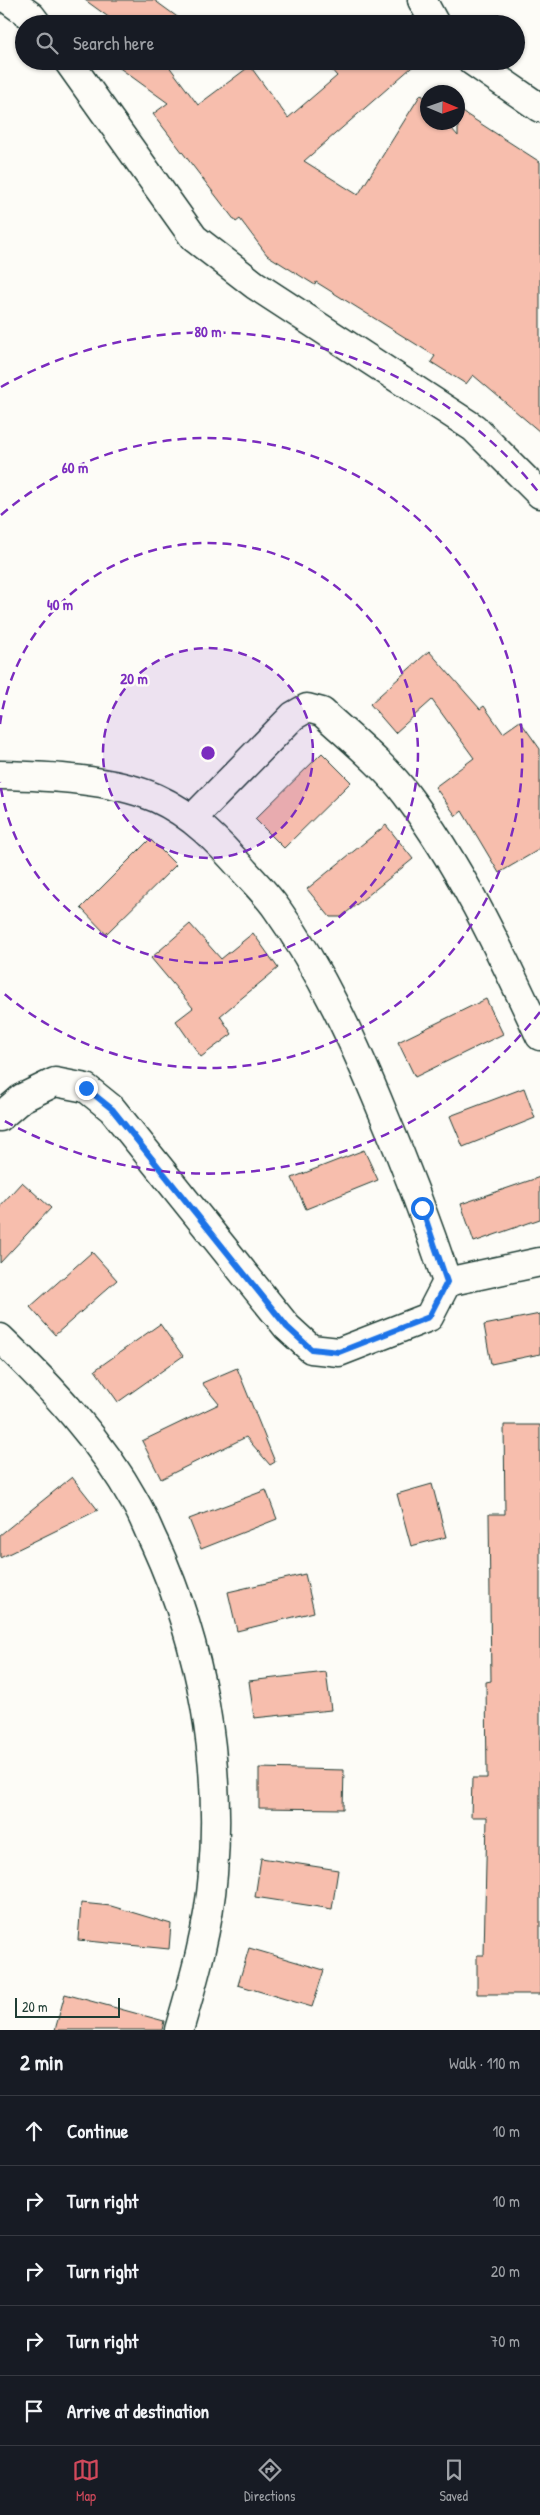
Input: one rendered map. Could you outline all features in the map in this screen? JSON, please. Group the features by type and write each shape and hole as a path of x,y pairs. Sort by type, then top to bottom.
{"lane":[{"path":"9,0 38,13"},
{"path":"422,0 430,15"},
{"path":"74,70 194,238 255,284 474,428 540,494"},
{"path":"485,70 540,108"},
{"path":"192,819 293,716 307,708 322,712 406,793 459,874 505,962 540,1036"},
{"path":"0,775 66,778 115,787 156,798 192,819 231,856 277,909 316,971 348,1032 422,1208 447,1282 429,1317 339,1352 311,1349 287,1327 112,1109 86,1088 55,1082 22,1098 0,1117"},
{"path":"447,1282 540,1262"},
{"path":"0,1338 33,1369 90,1434 136,1502 172,1583 201,1676 214,1770 213,1874 197,1968 179,2030"}],"building":[{"path":"85,0 154,0 175,15 106,15"},
{"path":"122,70 172,70 198,105 245,70 253,70 288,118 337,76 332,70 409,70 304,161 358,195 420,96 420,130 453,130 458,136 458,130 465,130 465,114 540,162 540,432 473,375 466,384 431,362 435,356 316,282 315,285 267,255 240,219 236,222 153,114 168,103"},
{"path":"429,651 480,709 484,706 503,733 520,721 540,749 540,849 499,873 462,811 456,816 435,787 474,758 432,700 395,733 370,704"},
{"path":"322,753 351,782 284,848 255,819"},
{"path":"386,825 413,859 341,917 330,917 307,889"},
{"path":"150,839 176,865 106,934 81,908"},
{"path":"190,924 221,959 253,933 278,968 220,1016 232,1034 201,1057 176,1021 193,1008 151,958"},
{"path":"486,999 503,1034 415,1077 398,1042"},
{"path":"524,1088 535,1118 463,1147 450,1116"},
{"path":"364,1150 378,1180 306,1209 292,1178"},
{"path":"540,1177 540,1219 474,1242 461,1204"},
{"path":"22,1182 51,1208 0,1263 0,1206"},
{"path":"92,1252 117,1280 55,1335 30,1307"},
{"path":"540,1314 540,1354 491,1364 484,1325"},
{"path":"160,1324 183,1356 118,1402 95,1370"},
{"path":"237,1368 275,1462 270,1465 246,1437 161,1479 142,1441 219,1404 202,1383"},
{"path":"504,1425 540,1425 540,1994 477,1994 477,1955 484,1955 487,1817 471,1817 472,1778 487,1778 486,1682 491,1681 489,1514 505,1514"},
{"path":"72,1477 98,1510 0,1558 0,1535"},
{"path":"432,1484 446,1537 411,1546 397,1494"},
{"path":"266,1490 277,1519 201,1549 189,1519"},
{"path":"305,1574 314,1612 237,1631 228,1592"},
{"path":"326,1672 331,1710 254,1718 249,1681"},
{"path":"259,1768 344,1770 343,1809 259,1808"},
{"path":"261,1858 338,1870 332,1909 255,1897"},
{"path":"81,1903 111,1906 171,1924 169,1949 78,1940"},
{"path":"249,1948 324,1970 312,2007 238,1985"},
{"path":"65,1994 164,2021 162,2030 55,2030"}],"route":[{"path":"86,1088 112,1109 287,1327 311,1349 339,1352 429,1317 447,1282 422,1208"}]}
